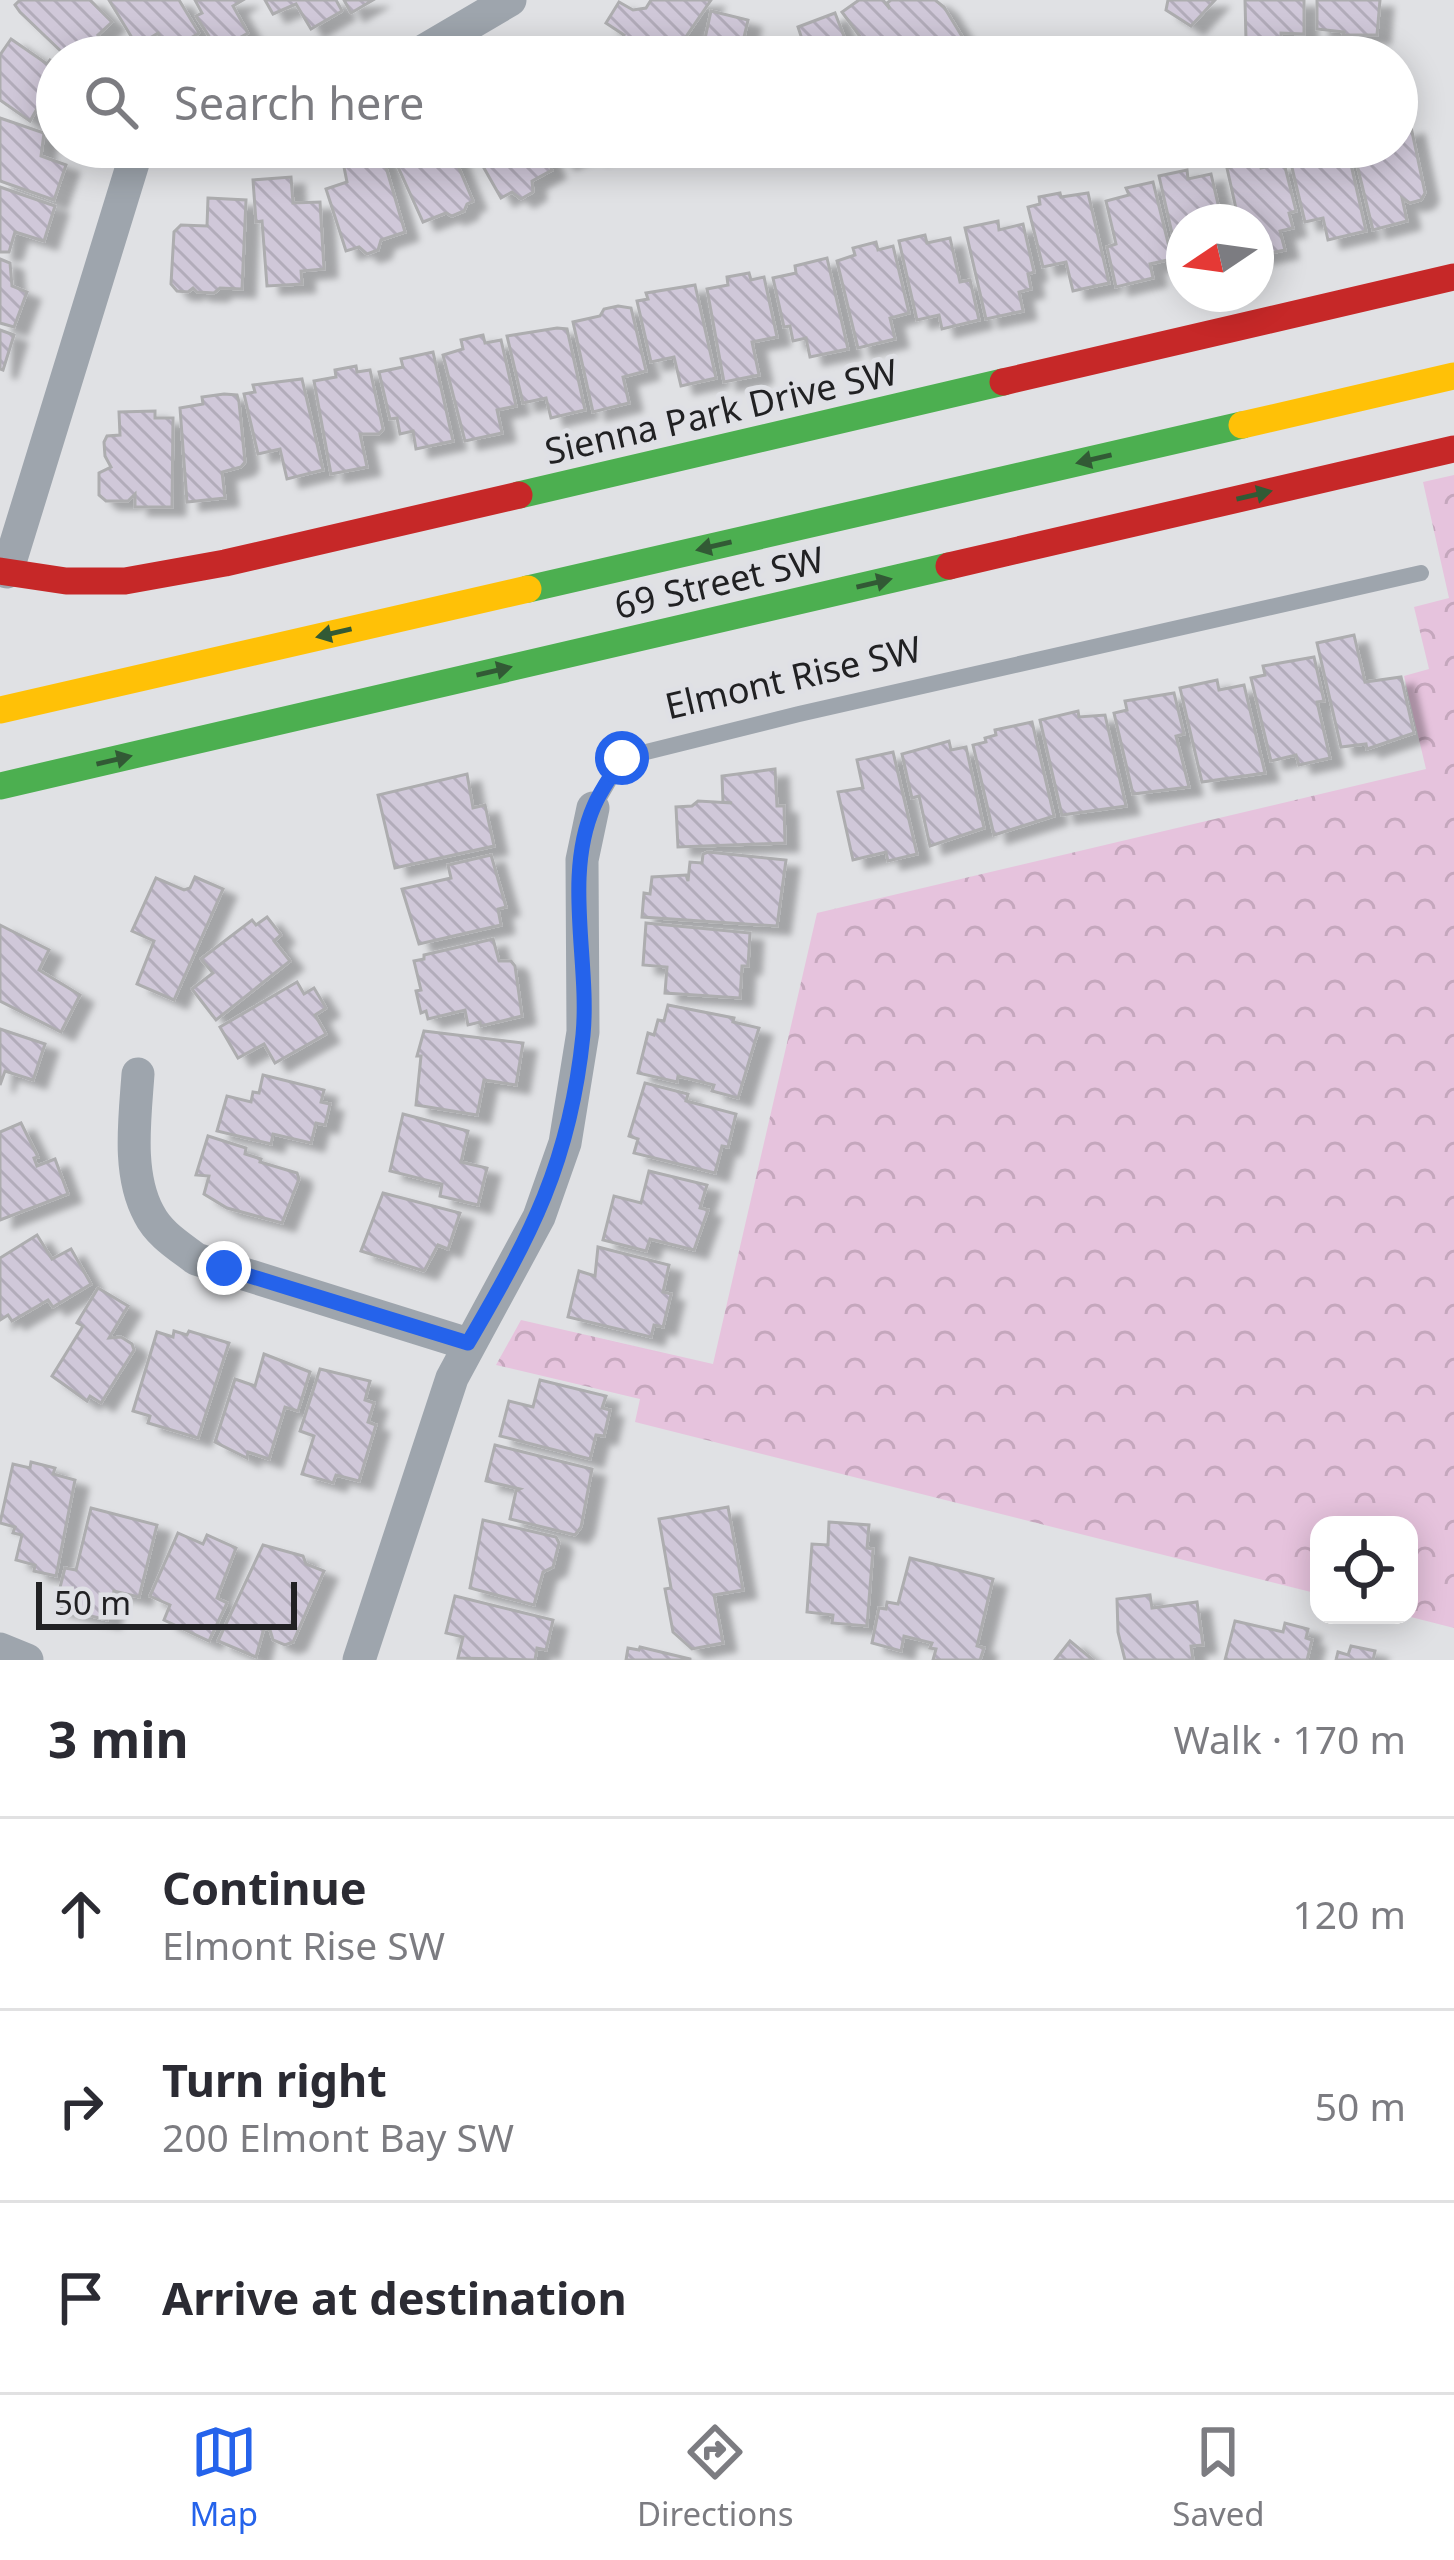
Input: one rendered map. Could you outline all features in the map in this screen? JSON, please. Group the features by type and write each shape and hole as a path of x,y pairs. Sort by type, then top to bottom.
{"main road":[{"name":"Sienna Park Drive SW","path":"3,572 66,580 125,580 225,563 1454,277"},
{"name":"69 Street SW","path":"0,710 1454,376"},
{"name":"69 Street SW","path":"0,786 1454,449"}],"street":[{"path":"449,36 510,0"},
{"path":"3,572 131,168"},
{"name":"Elmont Rise SW","path":"359,1660 439,1412 468,1343 539,1217 565,1143 583,1032 582,860 593,808"},
{"path":"138,1074 134,1130 141,1192 148,1214 166,1237 196,1259 468,1343"},
{"path":"0,1649 27,1660"}],"lane":[{"name":"Elmont Rise SW","path":"593,808 622,758 1421,573"}],"green space":[{"path":"1454,475 1454,1628 1418,1619 1418,1516 1310,1516 1310,1592 635,1422 640,1399 496,1365 521,1320 713,1364 817,913 1426,769 1404,676 1429,669 1414,607 1449,598 1423,482"}],"building":[{"path":"20,0 90,0 112,22 99,36 45,36 15,5"},
{"path":"109,0 179,0 199,33 194,36 131,36"},
{"path":"195,0 243,0 233,6 248,33 209,36 196,16 202,13"},
{"path":"265,0 336,0 342,11 311,29 296,4 273,14"},
{"path":"344,0 373,0 351,13"},
{"path":"651,0 711,0 686,36 623,36 606,23 619,2 633,10 646,8"},
{"path":"859,0 883,0 890,9 887,3 891,0 935,0 962,36 860,36 842,12"},
{"path":"1168,0 1215,0 1191,26 1166,10"},
{"path":"1245,0 1304,0 1304,34 1246,36"},
{"path":"1317,0 1380,0 1377,35 1317,29"},
{"path":"711,11 748,20 744,36 706,36"},
{"path":"835,13 844,36 801,36 798,27"},
{"path":"11,39 36,56 36,110 30,121 0,100 0,55"},
{"path":"0,118 36,130 36,168 65,168 54,200 0,181"},
{"path":"1418,160 1425,193 1421,200 1410,203 1402,198 1407,221 1373,230 1358,168 1418,168"},
{"path":"344,168 386,168 405,232 381,240 378,250 367,254 359,247 346,251 326,189 347,182"},
{"path":"399,168 459,168 473,201 464,211 423,222"},
{"path":"484,168 551,168 532,181 533,192 521,199 512,192 501,198"},
{"path":"1227,168 1285,168 1296,211 1289,213 1293,228 1280,231 1285,250 1274,252 1274,204 1235,204"},
{"path":"1292,168 1352,168 1366,231 1328,240 1323,218 1305,222"},
{"path":"1187,170 1188,179 1211,174 1218,204 1166,207 1159,176"},
{"path":"291,177 293,203 320,202 324,269 301,271 302,284 267,286 253,180"},
{"path":"1153,182 1166,235 1166,260 1150,264 1153,278 1116,287 1107,247 1116,244 1106,201 1129,195 1126,188"},
{"path":"0,187 55,206 44,241 15,232 9,252 0,252"},
{"path":"1060,193 1061,197 1088,193 1109,283 1073,291 1066,262 1043,267 1028,207 1040,204 1039,197"},
{"path":"208,198 246,200 242,289 177,291 171,284 174,232 181,225 207,226"},
{"path":"998,221 999,230 1023,224 1034,272 1028,274 1031,289 1019,292 1023,311 986,319 965,228"},
{"path":"925,235 927,243 950,238 960,282 970,280 979,320 942,329 939,315 917,320 899,241"},
{"path":"876,242 878,250 893,246 909,313 890,318 895,339 858,348 837,261 855,255 853,248"},
{"path":"827,258 848,349 810,357 806,338 793,341 790,326 784,327 773,278 796,273 795,266"},
{"path":"0,259 10,263 12,286 27,292 14,327 0,323"},
{"path":"749,273 751,280 764,277 777,337 752,342 759,375 724,382 707,289 728,285 727,277"},
{"path":"695,285 716,378 681,386 674,357 651,362 637,301 648,299 646,293"},
{"path":"618,306 631,308 646,371 623,377 629,403 593,412 573,322"},
{"path":"567,329 585,410 551,418 546,398 523,403 507,336"},
{"path":"0,330 14,335 3,370 0,369"},
{"path":"483,335 485,343 501,340 516,406 497,410 502,433 465,441 443,355 463,349 461,340"},
{"path":"433,352 453,441 416,449 413,431 400,434 397,418 390,419 379,372 403,367 401,359"},
{"path":"356,366 357,372 370,370 383,429 379,434 360,434 367,467 331,474 314,381 336,377 335,370"},
{"path":"302,379 323,470 287,479 280,449 258,454 244,394 255,392 253,385"},
{"path":"237,395 245,462 222,472 225,498 187,502 180,408 203,404 202,397"},
{"path":"155,411 155,418 173,418 172,507 135,507 135,494 128,501 106,501 99,495 99,473 111,467 104,442 107,436 120,435 119,412"},
{"path":"1354,635 1365,682 1401,677 1414,733 1367,749 1366,744 1341,747 1317,643"},
{"path":"1314,657 1324,701 1317,702 1330,758 1299,765 1296,755 1271,761 1251,678 1265,675 1263,666"},
{"path":"1217,680 1219,690 1244,685 1265,773 1202,782 1180,688"},
{"path":"1174,693 1184,734 1176,736 1189,787 1133,794 1114,713 1127,710 1125,701"},
{"path":"1078,711 1079,717 1105,715 1126,806 1062,815 1040,720"},
{"path":"1032,722 1054,816 994,835 973,745 986,742 985,738 996,735 995,730"},
{"path":"949,741 951,750 966,747 984,828 930,846 919,796 912,798 902,754"},
{"path":"893,752 917,854 888,861 886,852 853,860 838,792 863,788 857,760"},
{"path":"775,769 777,806 784,806 785,843 678,847 676,807 698,801 732,803 723,802 722,776"},
{"path":"467,774 473,808 485,805 494,846 395,868 378,795"},
{"path":"708,852 786,860 777,926 642,917 644,893 650,894 652,877 686,875 688,881 690,862 702,863"},
{"path":"491,855 506,907 498,909 501,925 419,944 402,889 451,878 448,865"},
{"path":"195,877 223,889 174,1000 137,984 154,941 132,931 156,878 184,890"},
{"path":"267,917 281,935 274,941 290,961 216,1020 192,989 213,973 201,959 252,920 256,925"},
{"path":"646,923 750,933 740,998 665,993 667,967 643,965"},
{"path":"0,925 49,950 39,970 80,995 61,1032 0,1001"},
{"path":"493,939 499,961 515,966 522,1016 481,1026 480,1022 468,1025 465,1010 428,1019 426,1011 421,1013 414,961"},
{"path":"297,982 304,994 314,988 326,1008 315,1015 326,1034 275,1063 264,1044 238,1058 220,1027"},
{"path":"668,1005 759,1028 738,1098 712,1091 714,1085 678,1076 677,1082 638,1073 648,1033 654,1035 658,1020 664,1021"},
{"path":"0,1029 45,1044 33,1080 5,1071 0,1085"},
{"path":"424,1031 523,1043 516,1085 484,1080 477,1115 416,1105 421,1056 417,1056"},
{"path":"263,1075 324,1090 321,1102 330,1104 325,1125 316,1123 311,1143 273,1134 271,1144 217,1131 227,1096 251,1102 253,1092 259,1093"},
{"path":"645,1083 688,1094 686,1101 736,1114 715,1173 634,1153 638,1139 629,1136"},
{"path":"403,1114 468,1131 461,1162 487,1168 478,1205 440,1196 442,1184 390,1171"},
{"path":"21,1123 38,1157 34,1158 37,1166 55,1159 68,1194 0,1220 0,1132"},
{"path":"208,1136 246,1148 245,1154 260,1162 297,1173 299,1179 282,1223 227,1208 204,1194 209,1176 196,1175"},
{"path":"649,1171 707,1185 700,1208 708,1210 694,1250 650,1239 646,1251 603,1240 614,1196 641,1203"},
{"path":"383,1193 460,1213 448,1249 438,1245 424,1271 361,1251"},
{"path":"37,1235 52,1259 71,1249 91,1284 53,1307 48,1300 12,1321 8,1315 0,1320 0,1258"},
{"path":"598,1247 669,1265 663,1292 671,1294 663,1327 654,1325 651,1337 568,1317 579,1271 595,1276"},
{"path":"98,1288 128,1306 109,1338 121,1337 134,1350 101,1403 90,1396 87,1401 52,1376 83,1326 77,1323"},
{"path":"174,1331 229,1343 198,1438 148,1423 150,1416 133,1411 157,1332 173,1337"},
{"path":"264,1354 310,1372 298,1411 285,1407 269,1459 248,1452 247,1458 215,1442 235,1379 255,1386"},
{"path":"320,1369 370,1381 365,1400 374,1403 368,1422 376,1425 359,1481 336,1475 333,1483 302,1474 314,1436 300,1431"},
{"path":"540,1380 606,1396 602,1408 610,1410 604,1436 596,1435 590,1459 500,1436 509,1401 533,1407"},
{"path":"495,1445 592,1469 581,1527 575,1535 510,1519 520,1489 486,1481"},
{"path":"31,1462 75,1480 56,1576 16,1560 22,1535 13,1533 15,1527 0,1523 13,1464 30,1468"},
{"path":"728,1507 743,1590 714,1595 723,1643 692,1649 673,1632 659,1519"},
{"path":"91,1508 157,1525 139,1597 114,1591 107,1620 55,1607 65,1568 76,1570"},
{"path":"483,1520 556,1537 553,1567 543,1572 534,1605 470,1588"},
{"path":"829,1522 869,1525 867,1548 873,1549 867,1626 832,1623 833,1615 807,1612 812,1544 828,1545"},
{"path":"178,1533 203,1544 207,1535 236,1548 217,1598 227,1603 209,1641 164,1620 170,1605 150,1596"},
{"path":"263,1545 303,1556 306,1564 324,1571 293,1642 285,1645 273,1640 264,1628 256,1657 218,1641"},
{"path":"910,1558 993,1579 977,1646 984,1648 980,1660 933,1660 936,1649 930,1648 932,1643 904,1636 901,1651 872,1643 879,1608 886,1609 887,1602 898,1604"},
{"path":"1150,1595 1152,1608 1197,1602 1203,1645 1191,1646 1193,1660 1125,1660 1117,1599"},
{"path":"455,1596 553,1620 546,1650 537,1648 535,1660 458,1658 463,1637 446,1633"},
{"path":"1235,1621 1283,1632 1285,1623 1308,1629 1306,1638 1312,1640 1307,1660 1225,1660"},
{"path":"1070,1641 1093,1660 1055,1660"},
{"path":"1351,1646 1375,1651 1373,1660 1336,1660 1338,1652 1348,1655"},
{"path":"628,1648 690,1660 626,1660"}],"traffic: fast":[{"path":"519,495 1003,382"},
{"path":"528,589 1242,425"},
{"path":"0,786 949,566"}],"traffic: slow":[{"path":"1242,425 1454,376"},
{"path":"0,710 528,589"}],"traffic: jam":[{"path":"1003,382 1454,277"},
{"path":"949,566 1454,449"},
{"path":"0,571 66,581 125,581 225,563 519,495"}],"route":[{"path":"224,1268 468,1343 539,1217 565,1143 583,1032 582,860 593,808 622,758"}]}
